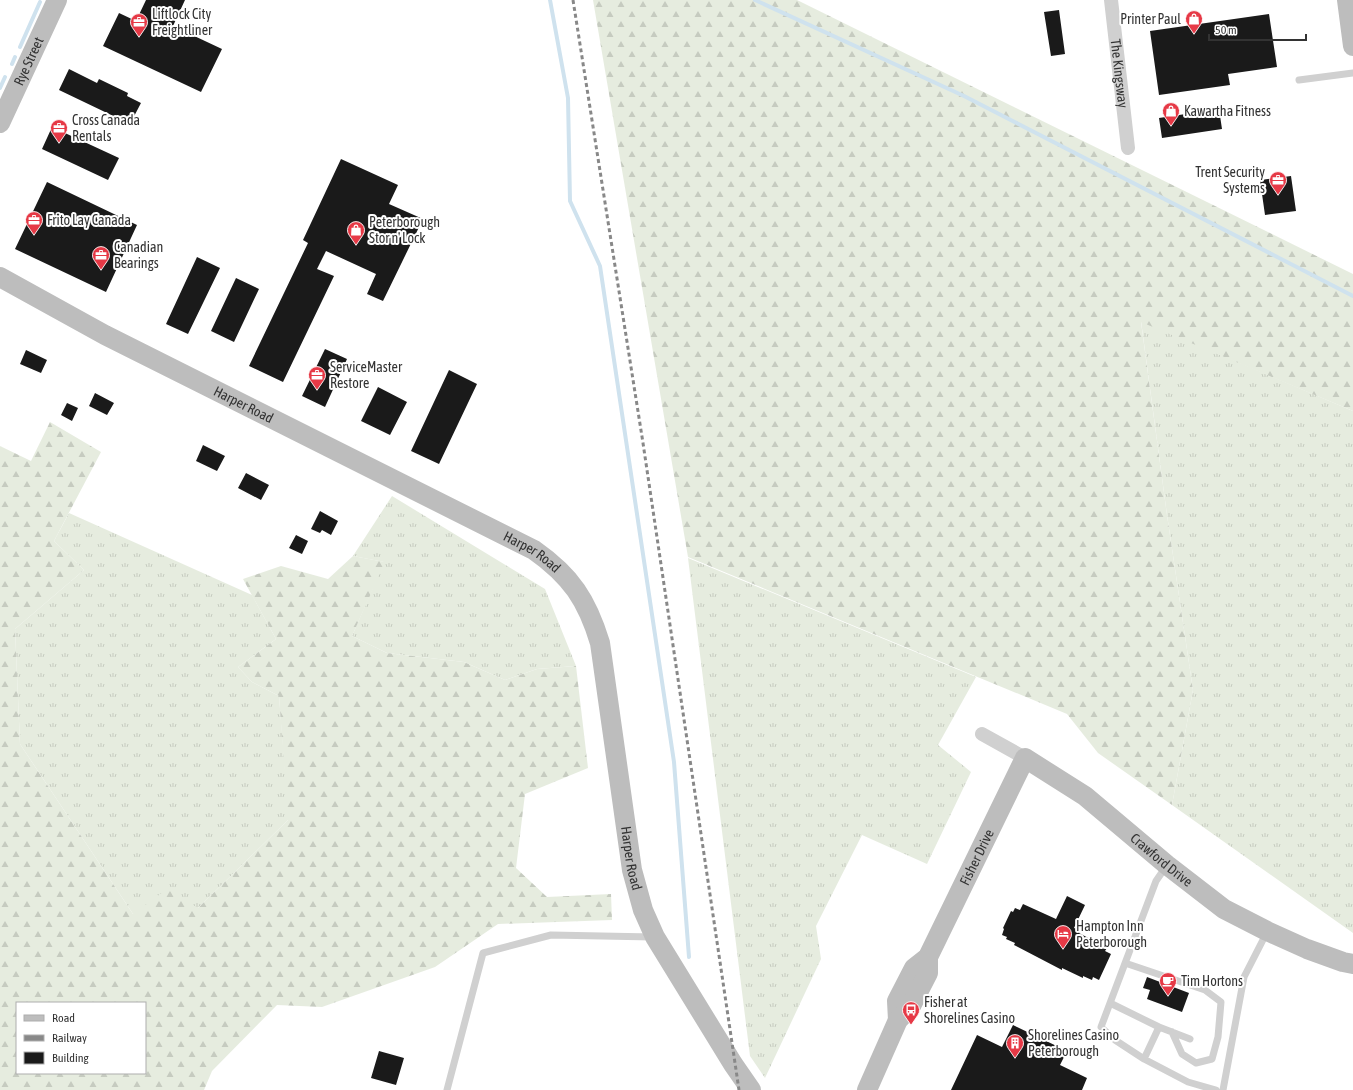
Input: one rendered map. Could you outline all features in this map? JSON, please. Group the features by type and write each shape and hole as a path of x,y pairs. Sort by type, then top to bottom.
{"street":[{"name":"Rye Street","path":"0,123 57,0"},
{"name":"The Kingsway","path":"1111,0 1128,148"},
{"path":"1347,0 1353,46"},
{"name":"Harper Road","path":"0,277 105,335 534,550 561,571 573,584 583,600 594,621 600,643 632,870 644,910 655,937 733,1064 751,1090"},
{"name":"Crawford Drive","path":"982,734 1025,758 1085,796 1167,865 1224,909 1307,949 1353,964"},
{"name":"Fisher Drive","path":"867,1090 898,1020 910,1008 928,973 928,957 1025,758"}],"lane":[{"path":"1299,80 1353,72"},
{"path":"1167,865 1156,881 1101,1027 1115,1040 1144,1059 1188,1082 1216,1090"},
{"path":"1223,1090 1244,977 1267,931"},
{"path":"447,1090 483,952 551,935 655,937"},
{"path":"1125,964 1205,990 1221,1002 1218,1037 1212,1060 1196,1063 1182,1054 1172,1032"},
{"path":"1110,1003 1159,1027 1190,1039"},
{"path":"1144,1059 1159,1027"}],"green space":[{"path":"593,0 797,0 1353,274 1353,411 1141,322 1167,515 1193,690 1172,805 1098,753 1067,714 688,557"},
{"path":"1141,321 1353,411 1353,933 1172,805 1193,690 1167,515"},
{"path":"50,422 101,452 54,541 84,570 15,629 20,744 133,914 167,889 198,908 288,820 279,696 252,682 238,667 276,639 243,579 281,566 328,579 353,556 385,562 352,636 387,653 464,662 505,680 537,669 576,666 588,768 525,794 516,868 547,897 611,894 612,920 498,924 435,967 322,1007 277,1005 212,1071 204,1090 0,1090 0,446 31,461"},
{"path":"392,496 545,589 576,666 537,669 505,680 464,662 387,653 352,636 384,562 353,556"},
{"path":"69,513 252,595 276,639 238,667 252,682 279,696 289,819 198,908 133,914 20,744 15,629 84,570 54,541"},
{"path":"688,558 976,677 938,745 971,772 927,864 862,835 816,926 821,959 765,1078 750,1056"}],"building":[{"path":"146,0 185,0 173,26 222,49 201,92 103,46 119,13 136,21"},
{"path":"1059,10 1065,54 1051,56 1044,12"},
{"path":"1269,14 1277,67 1228,74 1230,85 1159,95 1150,31"},
{"path":"69,69 97,83 99,79 128,93 127,96 141,103 130,124 59,90"},
{"path":"1219,109 1222,129 1162,138 1159,118"},
{"path":"52,127 119,158 108,180 42,149"},
{"path":"341,159 398,185 389,204 423,219 383,301 367,294 376,274 326,251 317,269 334,276 283,382 249,366 308,243 303,240"},
{"path":"1291,176 1296,211 1265,215 1260,180"},
{"path":"47,182 137,225 106,292 15,249"},
{"path":"197,257 220,268 188,334 166,324"},
{"path":"236,278 259,289 234,342 211,331"},
{"path":"325,349 347,359 325,407 302,396"},
{"path":"26,350 47,360 41,373 20,364"},
{"path":"449,370 477,384 439,464 411,451"},
{"path":"378,387 407,402 390,435 361,421"},
{"path":"95,393 114,403 107,415 89,406"},
{"path":"67,403 78,408 72,421 61,415"},
{"path":"203,445 225,456 217,471 196,461"},
{"path":"246,473 269,485 261,500 238,488"},
{"path":"320,511 338,521 331,535 322,530 320,533 311,529"},
{"path":"296,535 308,541 302,554 289,548"},
{"path":"1067,896 1085,905 1074,928 1080,930 1079,933 1107,948 1105,951 1111,954 1099,980 1093,977 1092,980 1083,976 1083,978 1062,968 1062,970 1014,945 1015,943 1006,939 1007,937 1002,935 1003,928 1011,911 1013,912 1015,908 1020,910 1023,904 1056,919"},
{"name":"Tim Hortons","path":"1147,977 1189,993 1182,1012 1147,999 1150,990 1143,988"},
{"name":"Shorelines Casino Peterborough","path":"1013,1025 1067,1051 1060,1065 1087,1078 1082,1090 951,1090 977,1035 1002,1047"},
{"path":"379,1051 404,1058 396,1085 371,1078"}],"waterway":[{"path":"550,0 568,98 570,201 600,266 674,762 689,957"},
{"path":"755,0 964,96 1353,296"},
{"path":"20,47 40,2"},
{"path":"12,64 15,57"},
{"path":"0,88 5,77"}],"railway":[{"path":"573,0 643,443 739,1090"}],"place":[{"name":"Printer Paul","path":"1194,34"},
{"name":"Liftlock City Freightliner","path":"139,37"},
{"name":"Kawartha Fitness","path":"1171,126"},
{"name":"Cross Canada Rentals","path":"59,143"},
{"name":"Trent Security Systems","path":"1278,195"},
{"name":"Frito Lay Canada","path":"34,235"},
{"name":"Peterborough Stor n' Lock","path":"356,245"},
{"name":"Canadian Bearings","path":"101,270"},
{"name":"ServiceMaster Restore","path":"317,390"},
{"name":"Hampton Inn Peterborough","path":"1063,949"},
{"name":"Tim Hortons","path":"1168,996"},
{"name":"Fisher at Shorelines Casino","path":"911,1025"},
{"name":"Shorelines Casino Peterborough","path":"1015,1058"}]}
